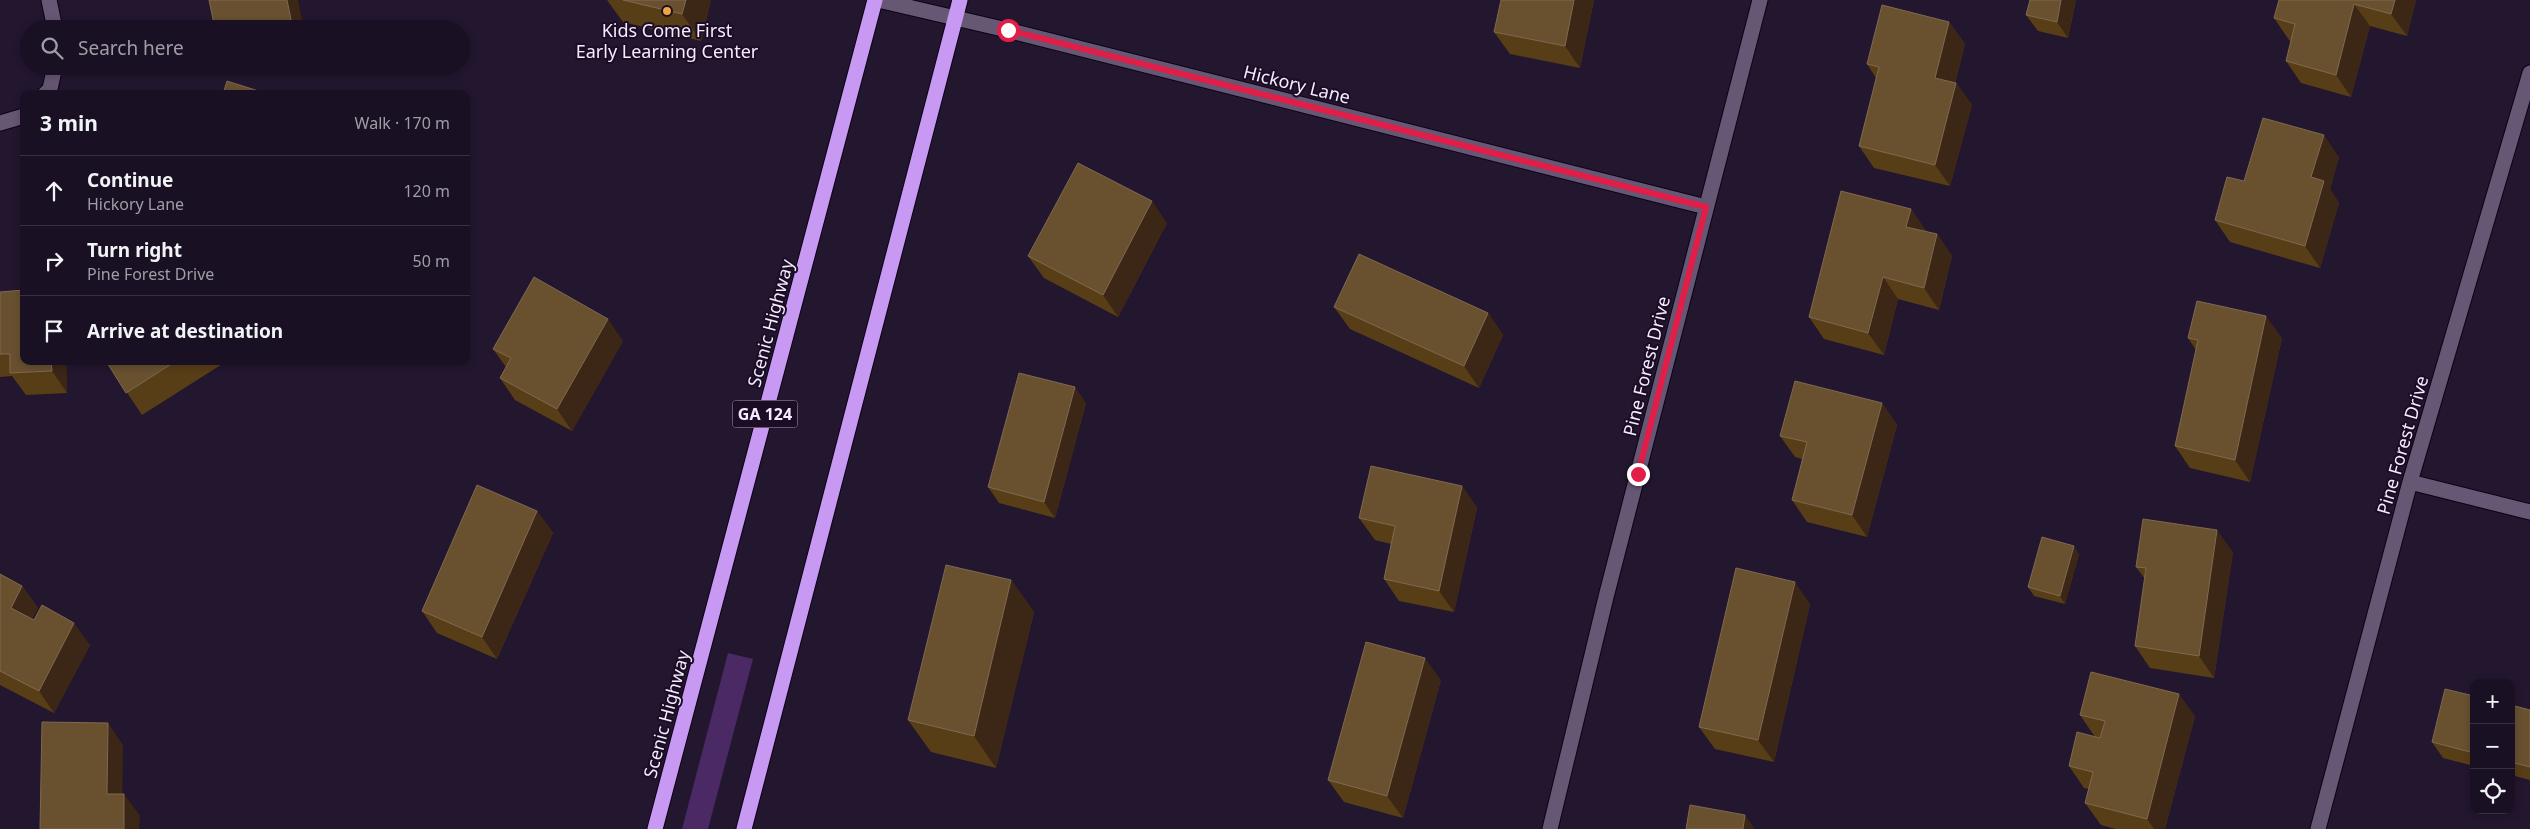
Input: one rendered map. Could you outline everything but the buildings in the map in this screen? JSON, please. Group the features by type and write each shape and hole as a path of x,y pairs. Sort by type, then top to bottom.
{"highway":[{"name":"Scenic Highway","path":"654,829 877,0"},
{"path":"744,829 960,0"}],"street":[{"path":"49,0 53,20"},
{"name":"Hickory Lane","path":"877,0 956,18 1706,207"},
{"name":"Pine Forest Drive","path":"1550,829 1611,578 1760,0"},
{"name":"Pine Forest Drive","path":"2318,829 2410,482 2530,73"},
{"path":"48,90 53,75"},
{"path":"0,123 20,117"},
{"path":"2410,482 2530,512"}],"shaded area":[{"path":"728,653 753,659 708,829 682,829"}],"place":[{"name":"Kids Come First Early Learning Center","path":"667,11"}],"route":[{"path":"1008,30 1706,207 1638,474"}]}
